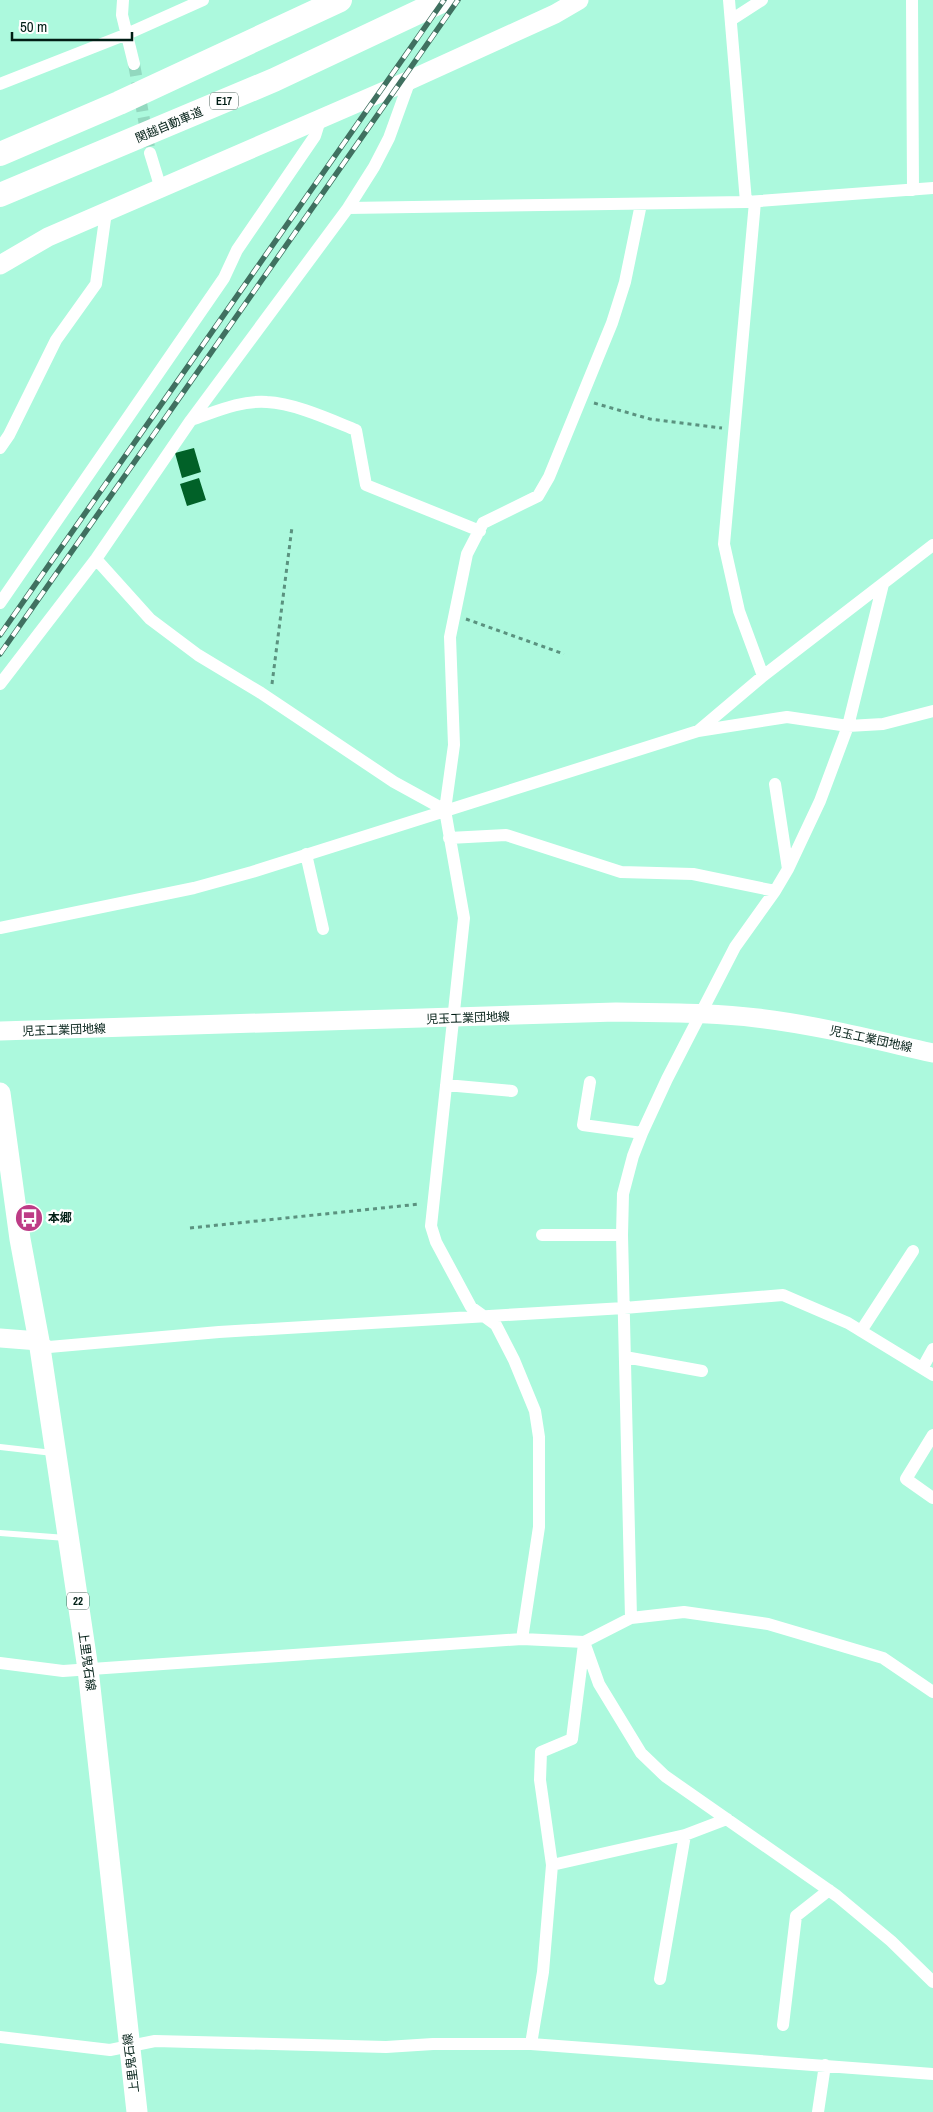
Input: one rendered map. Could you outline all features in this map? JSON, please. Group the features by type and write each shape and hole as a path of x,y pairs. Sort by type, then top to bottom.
{"highway":[{"path":"0,154 128,99 340,0"},
{"name":"関越自動車道","path":"0,195 274,80 444,0"}],"main road":[{"name":"上里鬼石線","path":"0,1093 20,1239 57,1454 88,1669 137,2112"}],"street":[{"path":"123,0 122,15 134,64"},
{"path":"0,84 127,34 202,0"},
{"path":"0,265 48,237 410,80 554,14 579,0"},
{"path":"730,0 750,202 735,430 724,544 739,611 763,676"},
{"path":"731,20 762,0"},
{"path":"912,0 913,190"},
{"path":"0,684 96,559 191,420 348,208 374,167 389,138 410,80"},
{"path":"0,603 224,278 237,250 315,136 320,120"},
{"path":"150,153 161,189"},
{"path":"348,208 750,202 933,188"},
{"path":"522,1638 539,1527 539,1437 535,1411 514,1360 496,1325 471,1307 436,1242 431,1226 464,918 445,810 454,745 450,637 467,554 484,524 538,496 549,477 612,323 620,298 641,204"},
{"path":"0,448 9,435 56,340 96,284 106,212"},
{"path":"191,420 238,405 267,402 312,412 356,430 366,485 480,531"},
{"path":"698,731 763,676 933,545"},
{"path":"96,559 150,619 198,655 394,782 445,810"},
{"path":"631,1618 622,1235 623,1194 633,1156 642,1133 700,1014 735,947 776,891 820,801 848,726 884,584"},
{"path":"0,928 194,888 698,731 786,717 848,726 883,724 933,712"},
{"path":"775,784 788,869"},
{"path":"450,838 506,835 621,872 693,874 776,891"},
{"path":"306,854 323,929"},
{"name":"児玉工業団地線","path":"0,1031 453,1019 616,1012 700,1014 756,1018 800,1024 933,1053"},
{"path":"590,1082 583,1125 642,1133"},
{"path":"446,1085 512,1091"},
{"path":"542,1235 622,1235"},
{"path":"861,1331 913,1251"},
{"path":"0,1338 39,1341 49,1348 210,1333 624,1308 783,1295 848,1323 928,1371 933,1348"},
{"path":"625,1357 702,1371"},
{"path":"933,1435 906,1479 933,1498"},
{"path":"0,1663 63,1671 522,1638 584,1642 631,1618 684,1612 768,1624 883,1658 933,1692"},
{"path":"584,1642 599,1684 641,1752 665,1776 829,1890 891,1941 933,1982"},
{"path":"531,2044 543,1972 552,1865 540,1780 541,1752 572,1739 584,1642"},
{"path":"552,1865 685,1835 727,1819"},
{"path":"660,1979 685,1835"},
{"path":"783,2025 796,1916 829,1890"},
{"path":"0,2037 110,2050 155,2041 386,2047 433,2044 531,2044 933,2074"},
{"path":"818,2112 825,2065"}],"lane":[{"path":"0,1447 57,1454"},
{"path":"0,1533 44,1538 69,1538"}],"path":[{"path":"581,399 650,419 735,430"},
{"path":"270,700 292,528"},
{"path":"454,614 564,654"},
{"path":"190,1228 433,1202"}],"building":[{"path":"194,448 201,472 182,478 175,453"},
{"path":"199,478 206,500 187,506 180,484"}],"tunnel":[{"path":"134,64 150,153"}],"railway":[{"path":"0,635 444,0"},
{"path":"0,654 458,0"}],"place":[{"name":"本郷","path":"29,1218"}]}
